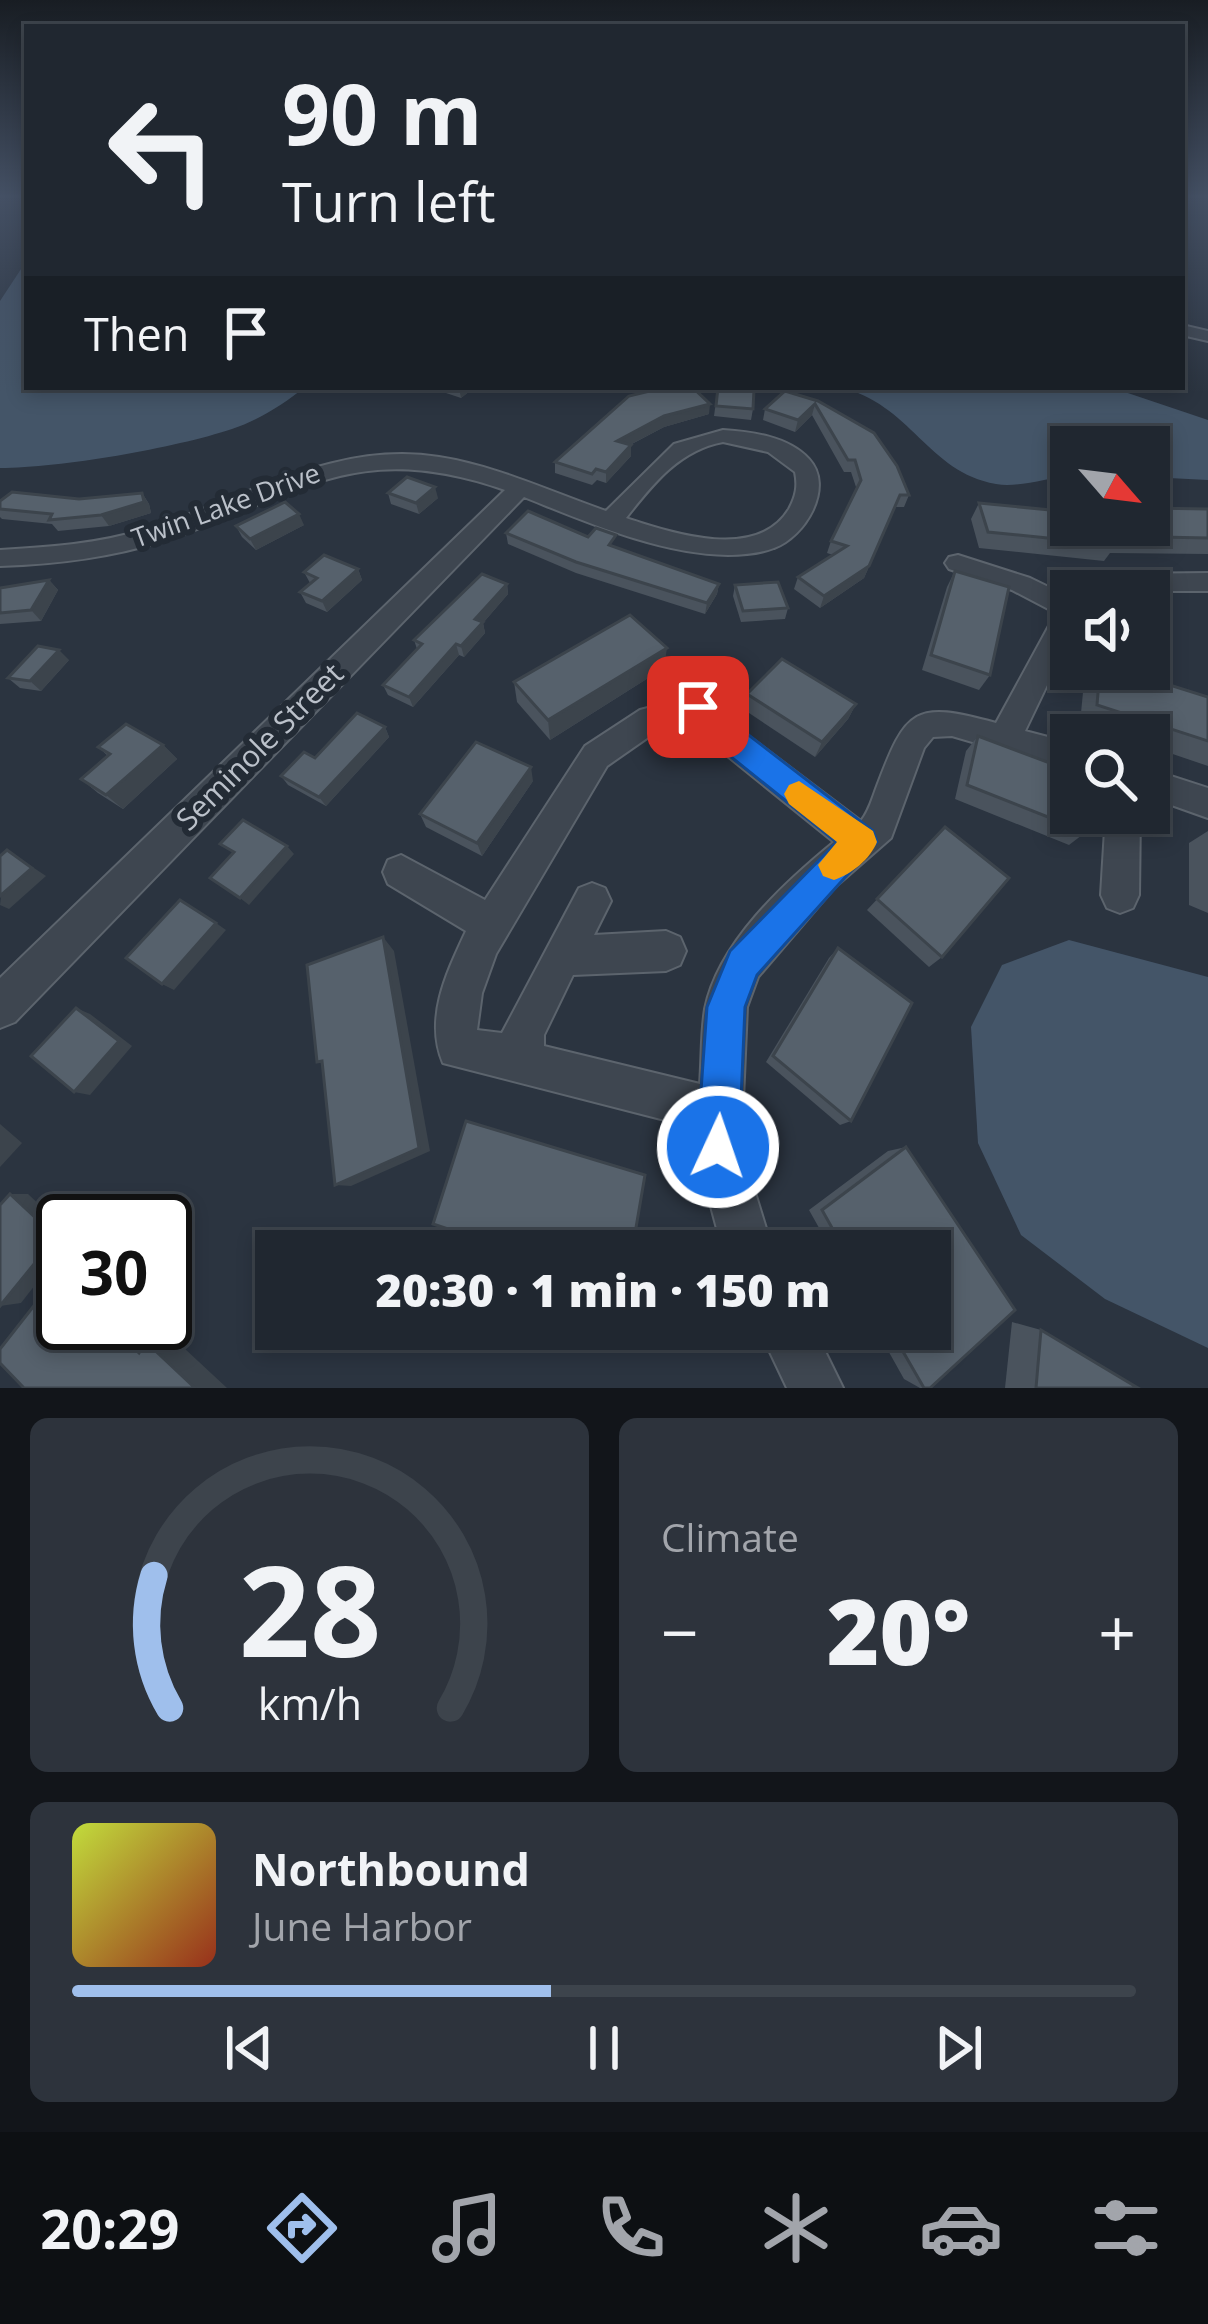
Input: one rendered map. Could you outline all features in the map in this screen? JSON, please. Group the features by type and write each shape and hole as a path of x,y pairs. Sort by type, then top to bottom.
{"street":[{"name":"Twin Lake Drive","path":"0,558 66,556 120,545 345,463 386,459 470,468 521,488 680,543 735,549 773,542 792,525 809,489 807,470 789,452 760,441 713,437 687,442 662,460 612,519"},
{"name":"Seminole Street","path":"0,1007 521,488"},
{"path":"958,563 1050,598"},
{"path":"1170,582 1208,582"},
{"path":"1007,736 1050,647"},
{"path":"720,1111 544,1070 522,1058 458,1048 454,1035 467,972 491,924 596,756 651,719 673,712 698,707 720,732 861,842"},
{"path":"742,1230 718,1147 726,1007 743,964 822,875 880,826 910,741 925,725 952,723 1050,750"},
{"path":"1170,790 1208,803"},
{"path":"1120,895 1123,834"},
{"path":"401,872 491,924"},
{"path":"522,1058 524,1033 592,901"},
{"path":"562,956 666,951"},
{"path":"796,1350 816,1388"}],"water":[{"path":"24,265 24,390 301,390 261,416 208,436 85,461 0,468 0,301"},
{"path":"847,390 1119,390 1208,420 1208,480 1170,478 1170,426 1050,426 1050,479 996,484 953,466 885,408"},
{"path":"1069,940 1208,977 1208,1348 1105,1299 1021,1235 978,1143 971,1027 1002,965"}],"building":[{"path":"654,390 695,390 710,404 664,416 617,441 631,445 606,472 596,469 592,474 555,462 629,396"},
{"path":"718,390 754,390 753,409 716,406"},
{"path":"785,391 818,401 874,433 897,466 909,495 900,495 869,566 824,596 798,577 847,546 831,541 861,480 855,460 848,460 815,404 798,420 765,409"},
{"path":"407,477 435,487 416,503 388,493"},
{"path":"12,492 79,499 142,493 144,502 101,515 49,520 52,514 0,509 0,501"},
{"path":"285,502 299,514 250,539 236,526"},
{"path":"979,503 1050,510 1050,538 988,532"},
{"path":"1170,508 1208,509 1208,538 1170,537"},
{"path":"528,511 588,537 596,528 616,535 609,545 719,584 707,603 576,562 506,533"},
{"path":"324,555 358,569 322,601 300,592 317,578 304,572"},
{"path":"955,571 1009,587 990,675 931,655"},
{"path":"482,574 507,584 475,619 483,622 461,646 456,644 409,697 383,685 422,644 414,640"},
{"path":"49,580 31,610 0,613 0,588"},
{"path":"778,582 788,608 743,611 735,585"},
{"path":"630,615 667,648 548,720 514,682"},
{"path":"38,646 59,650 30,681 8,678"},
{"path":"782,659 856,704 822,742 747,694"},
{"path":"1170,685 1208,697 1208,741 1170,729 1170,714 1125,714 1097,705 1098,690 1170,690"},
{"path":"357,713 385,727 319,797 281,776 304,752 315,758"},
{"path":"126,724 163,745 106,795 81,779 110,754 98,747"},
{"path":"978,736 1050,763 1050,818 967,785"},
{"path":"476,742 531,767 477,843 420,814"},
{"path":"243,820 287,846 240,898 210,878 234,852 220,844"},
{"path":"945,827 1009,878 942,957 877,899"},
{"path":"7,850 32,868 0,896 0,856"},
{"path":"180,900 216,923 162,984 126,958"},
{"path":"383,937 419,1148 335,1185 307,965"},
{"path":"838,948 912,1003 851,1121 773,1056"},
{"path":"76,1008 119,1041 74,1092 31,1056"},
{"path":"466,1121 645,1175 636,1230 451,1230 433,1224"},
{"path":"906,1147 1015,1310 930,1388 924,1388 902,1350 951,1350 951,1230 833,1230 822,1210"},
{"path":"10,1194 36,1218 36,1262 0,1306 0,1205"},
{"path":"36,1303 36,1350 155,1350 195,1388 24,1388 0,1363 0,1349"},
{"path":"1041,1330 1138,1388 1036,1388"}],"slow traffic":[{"path":"799,794 861,842 834,865"}],"route":[{"path":"698,707 720,732 861,842 822,875 743,964 726,1007 718,1147"}]}
